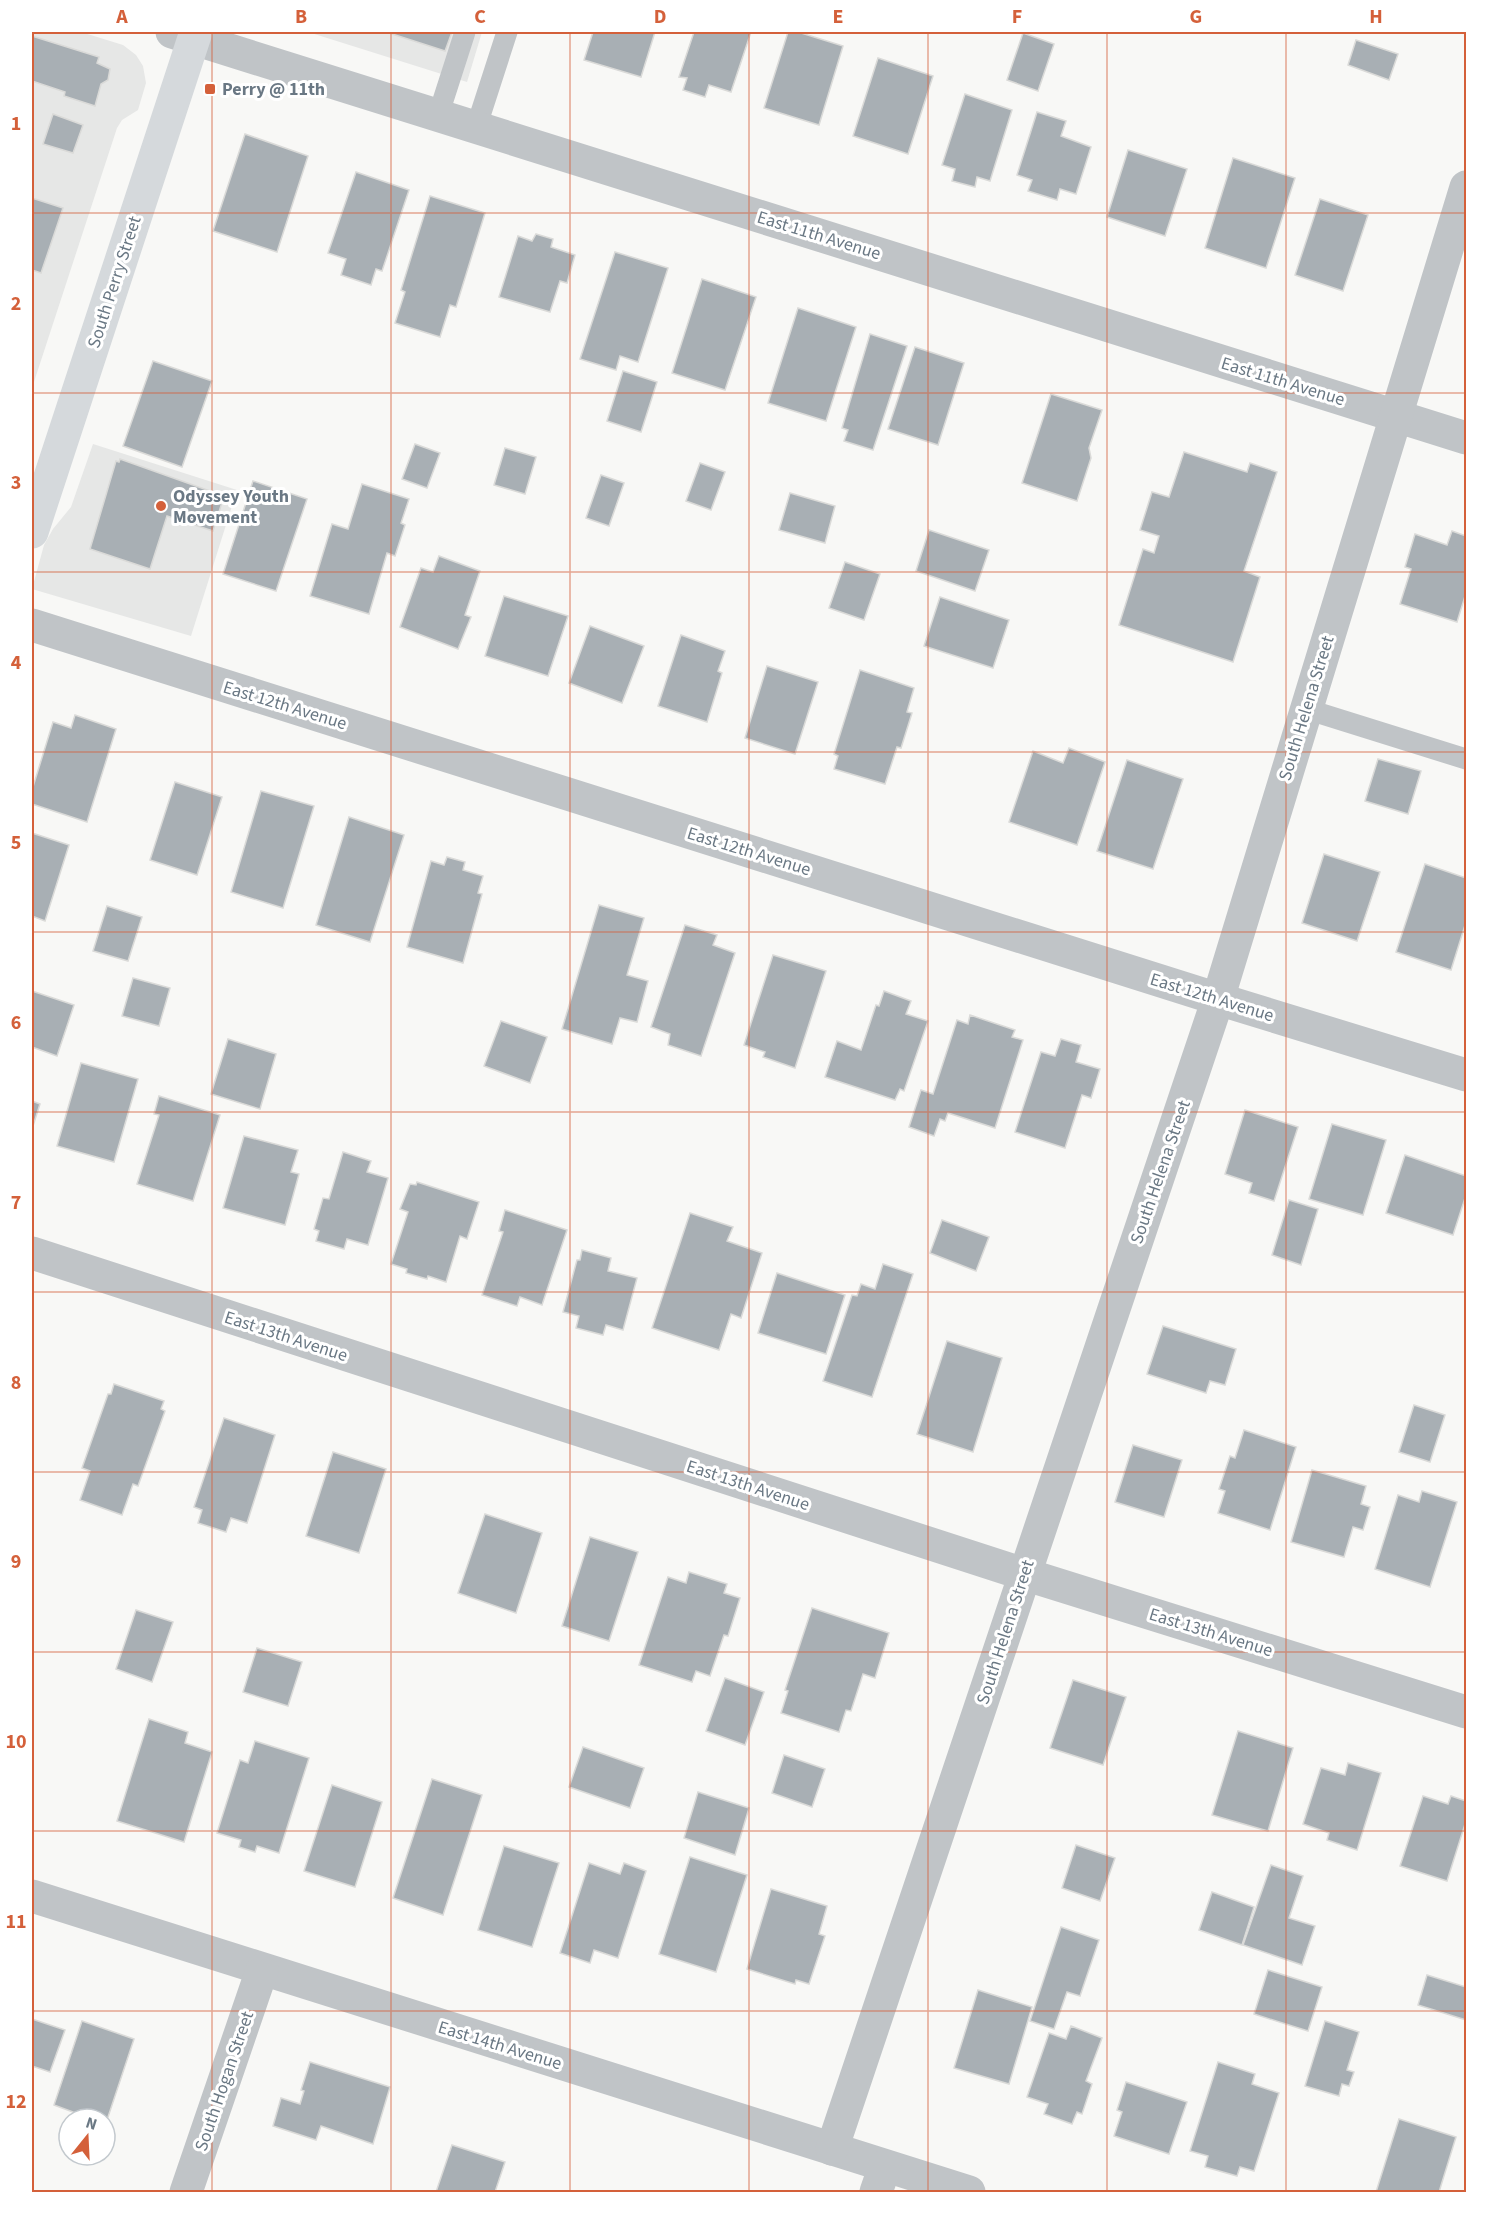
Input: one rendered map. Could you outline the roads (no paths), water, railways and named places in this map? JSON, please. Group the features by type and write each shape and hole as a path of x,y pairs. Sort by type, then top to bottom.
{"main road":[{"name":"South Perry Street","path":"32,532 187,34"}],"street":[{"name":"East 11th Avenue","path":"187,34 476,128 1467,438"},
{"name":"South Helena Street","path":"832,2149 1218,999 1467,187"},
{"name":"East 12th Avenue","path":"32,625 1218,999 1467,1075"},
{"name":"East 13th Avenue","path":"32,1253 1024,1574 1467,1712"},
{"name":"East 14th Avenue","path":"32,1896 832,2149 880,2179 969,2193"},
{"name":"South Hogan Street","path":"186,2193 262,1970"}],"lane":[{"path":"438,116 465,32"},
{"path":"476,128 507,32"},
{"path":"1306,709 1467,759"}],"place":[{"name":"Perry @ 11th","path":"210,89"},
{"name":"Odyssey Youth Movement","path":"161,506"}]}
